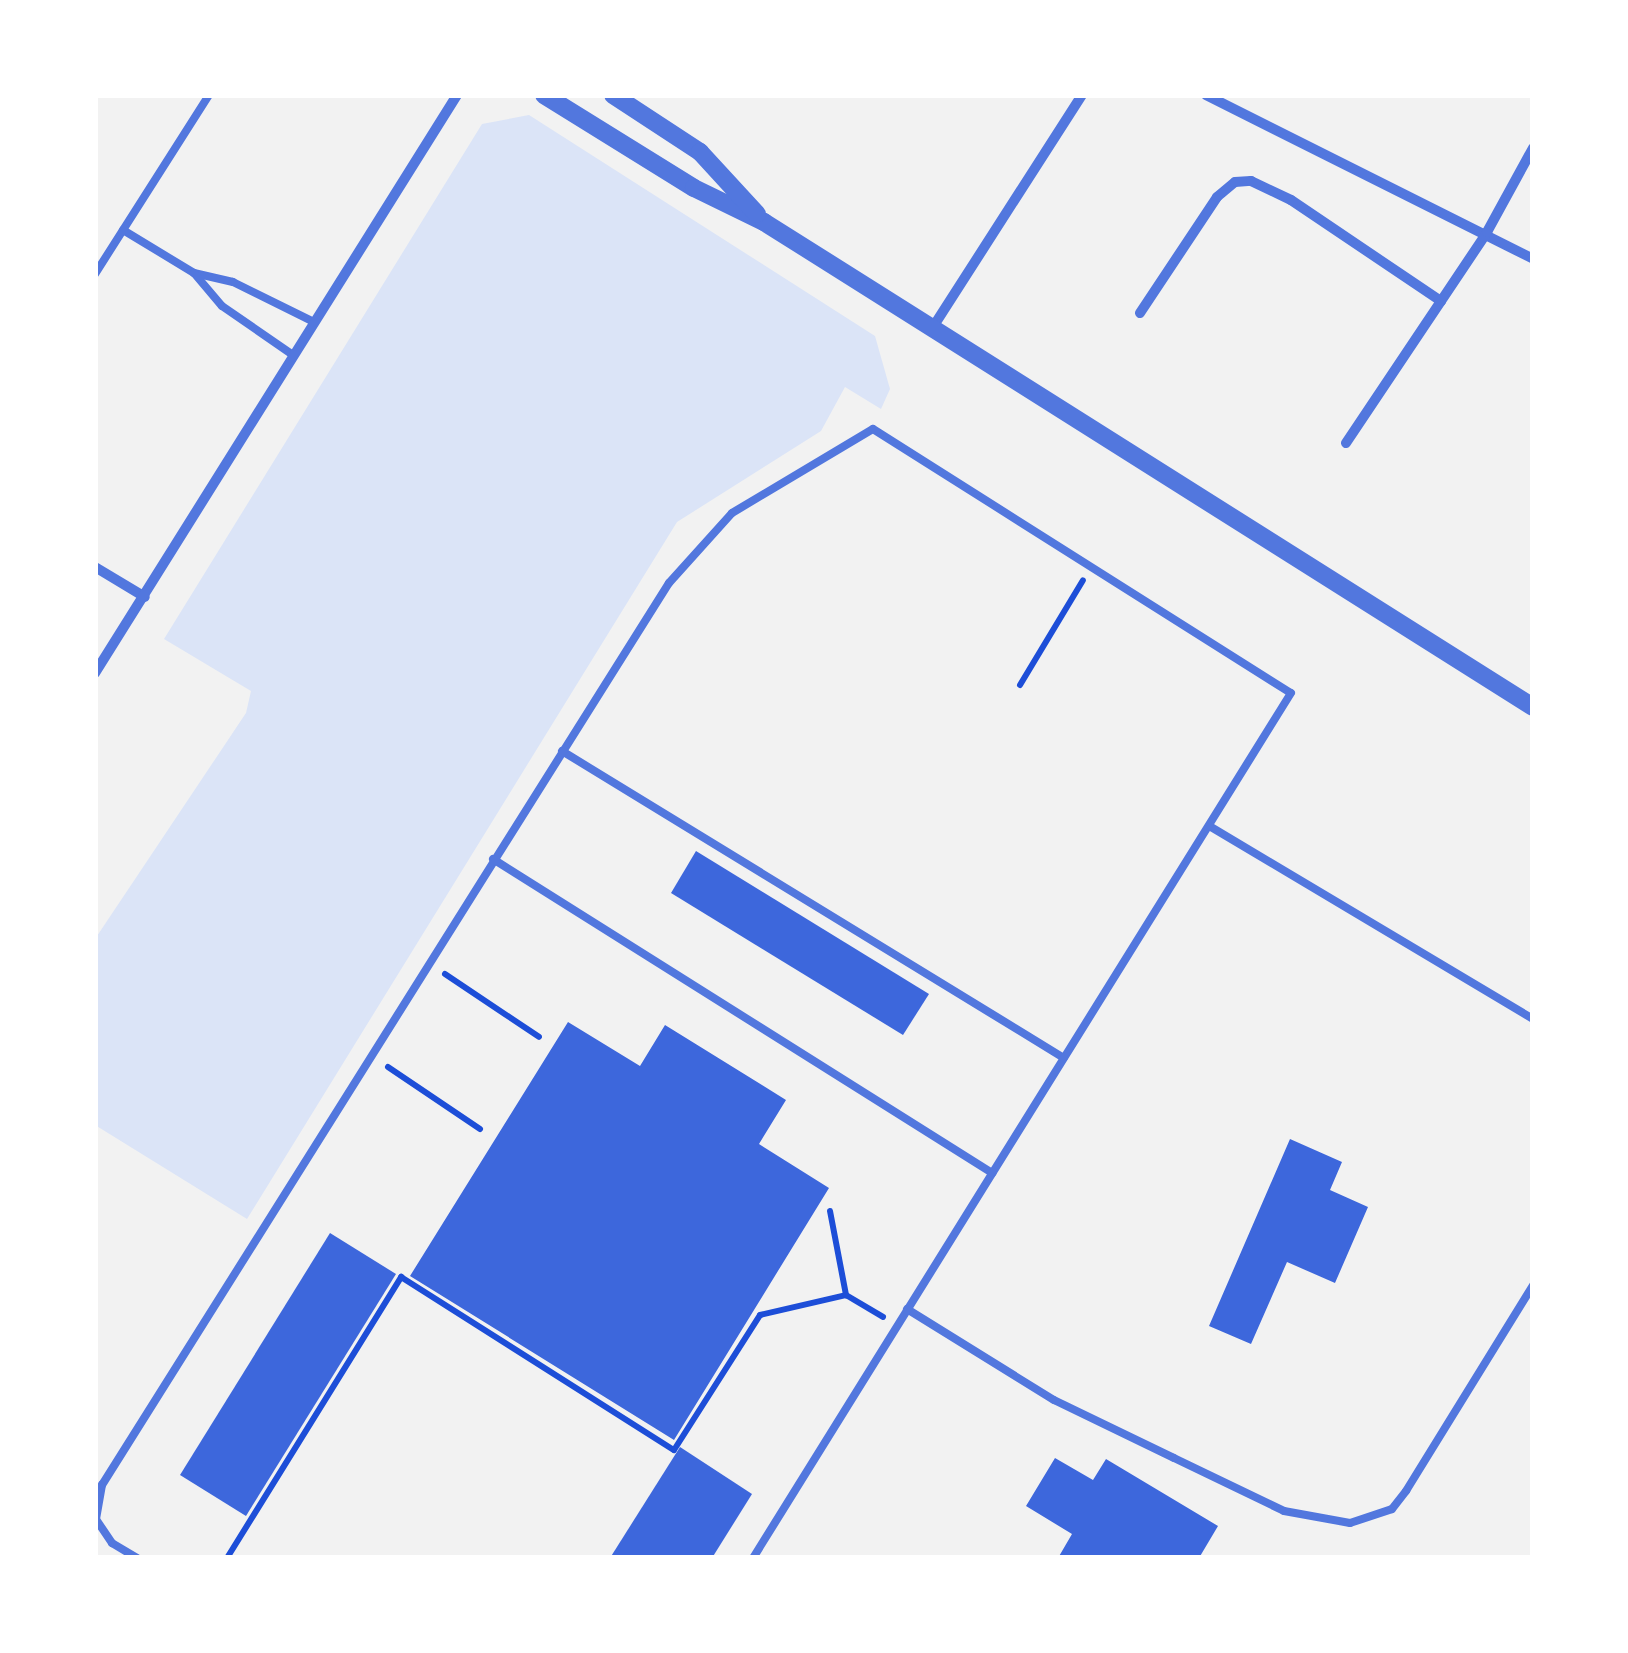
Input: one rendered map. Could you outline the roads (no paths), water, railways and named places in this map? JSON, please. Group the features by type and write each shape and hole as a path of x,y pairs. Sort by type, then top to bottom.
{"street":[{"path":"95,673 457,95"},
{"path":"544,95 694,188 764,222 1533,707"},
{"path":"613,95 700,152 764,222"},
{"path":"933,327 1082,95"},
{"path":"1206,95 1487,232 1533,259"},
{"path":"1346,442 1487,232 1533,148"},
{"path":"1140,313 1217,197 1235,182 1251,181 1292,200 1441,301"},
{"path":"95,568 144,597"}],"lane":[{"path":"95,274 209,95"},
{"path":"123,230 194,272 232,282 314,322"},
{"path":"194,272 222,306 293,355"},
{"path":"137,1558 112,1543 96,1518 102,1484 562,751 706,538 732,514 873,429 1291,693 753,1558"},
{"path":"562,751 1064,1058"},
{"path":"1211,827 1533,1019"},
{"path":"493,859 992,1173"},
{"path":"907,1309 1054,1400 1139,1442 1284,1510 1350,1523 1392,1509 1406,1491 1533,1285"}]}
